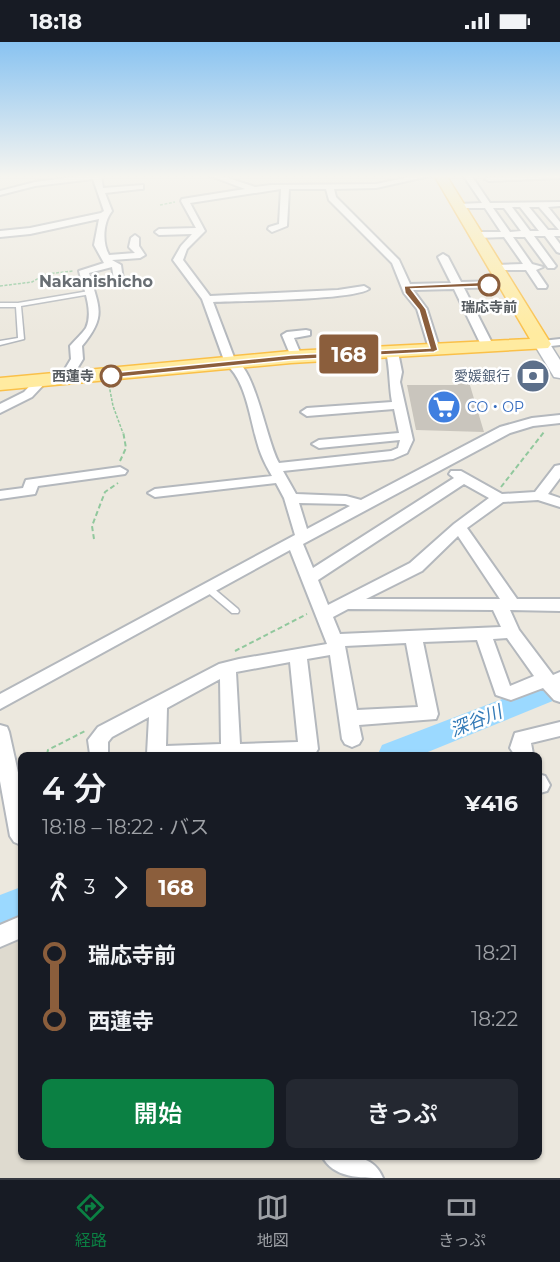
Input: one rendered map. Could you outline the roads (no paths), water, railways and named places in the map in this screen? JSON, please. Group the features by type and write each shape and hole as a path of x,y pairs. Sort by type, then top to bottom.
{"main road":[{"path":"472,228 506,284 551,343"},
{"path":"0,384 296,357 551,343"}],"street":[{"path":"0,234 44,228"},
{"path":"102,228 99,245 107,261 116,265 120,285"},
{"path":"362,228 396,262 409,293 422,309 434,350"},
{"path":"502,228 542,286"},
{"path":"523,228 555,266"},
{"path":"543,228 560,250"},
{"path":"159,232 201,231"},
{"path":"201,231 190,239 178,260 207,299 233,363 249,391 268,456 291,498 309,578 336,644 352,740"},
{"path":"476,235 560,233"},
{"path":"65,379 77,359 76,346 90,331 93,322 84,271 107,261 140,255 138,249 134,247 135,238"},
{"path":"168,240 190,239"},
{"path":"443,257 488,347"},
{"path":"496,268 555,266"},
{"path":"406,287 506,284"},
{"path":"207,299 338,293 364,289"},
{"path":"296,357 287,335 306,333"},
{"path":"551,343 560,374"},
{"path":"155,492 228,488 277,473 393,455 403,451 407,445 406,436 394,382 396,372 392,352"},
{"path":"0,409 29,395 36,390 41,381"},
{"path":"307,412 399,405"},
{"path":"0,702 505,430 532,422 560,419"},
{"path":"319,444 406,436"},
{"path":"440,465 499,498 539,496 560,503"},
{"path":"539,496 560,469"},
{"path":"0,495 30,490 30,483 120,471"},
{"path":"309,578 464,478"},
{"path":"291,498 346,500 362,505"},
{"path":"324,614 416,567 459,527 499,498"},
{"path":"459,527 506,604 512,632 554,686 511,693 502,690 483,633"},
{"path":"348,603 354,605 560,605"},
{"path":"99,752 98,740 105,732 225,669 336,644 413,636 512,632"},
{"path":"349,718 429,714 413,636"},
{"path":"225,669 229,675 231,752 308,750 298,654"},
{"path":"155,706 159,710 158,752"},
{"path":"523,752 520,748 522,738 560,729"},
{"path":"0,732 5,788 18,827"},
{"path":"0,936 18,928"},
{"path":"342,1160 369,1178"}],"lane":[{"path":"0,305 18,305 89,293"},
{"path":"0,343 21,339 18,305"},
{"path":"209,589 235,611"}],"waterway":[{"name":"深谷川","path":"398,752 560,687"},
{"name":"深谷川","path":"0,912 18,904"}],"place":[{"name":"瑞応寺前","path":"489,285"},
{"name":"西蓮寺","path":"111,376"},
{"name":"愛媛銀行","path":"533,376"},
{"name":"CO・OP","path":"444,407"}],"district":[{"name":"Nakanishicho","path":"96,281"}]}
